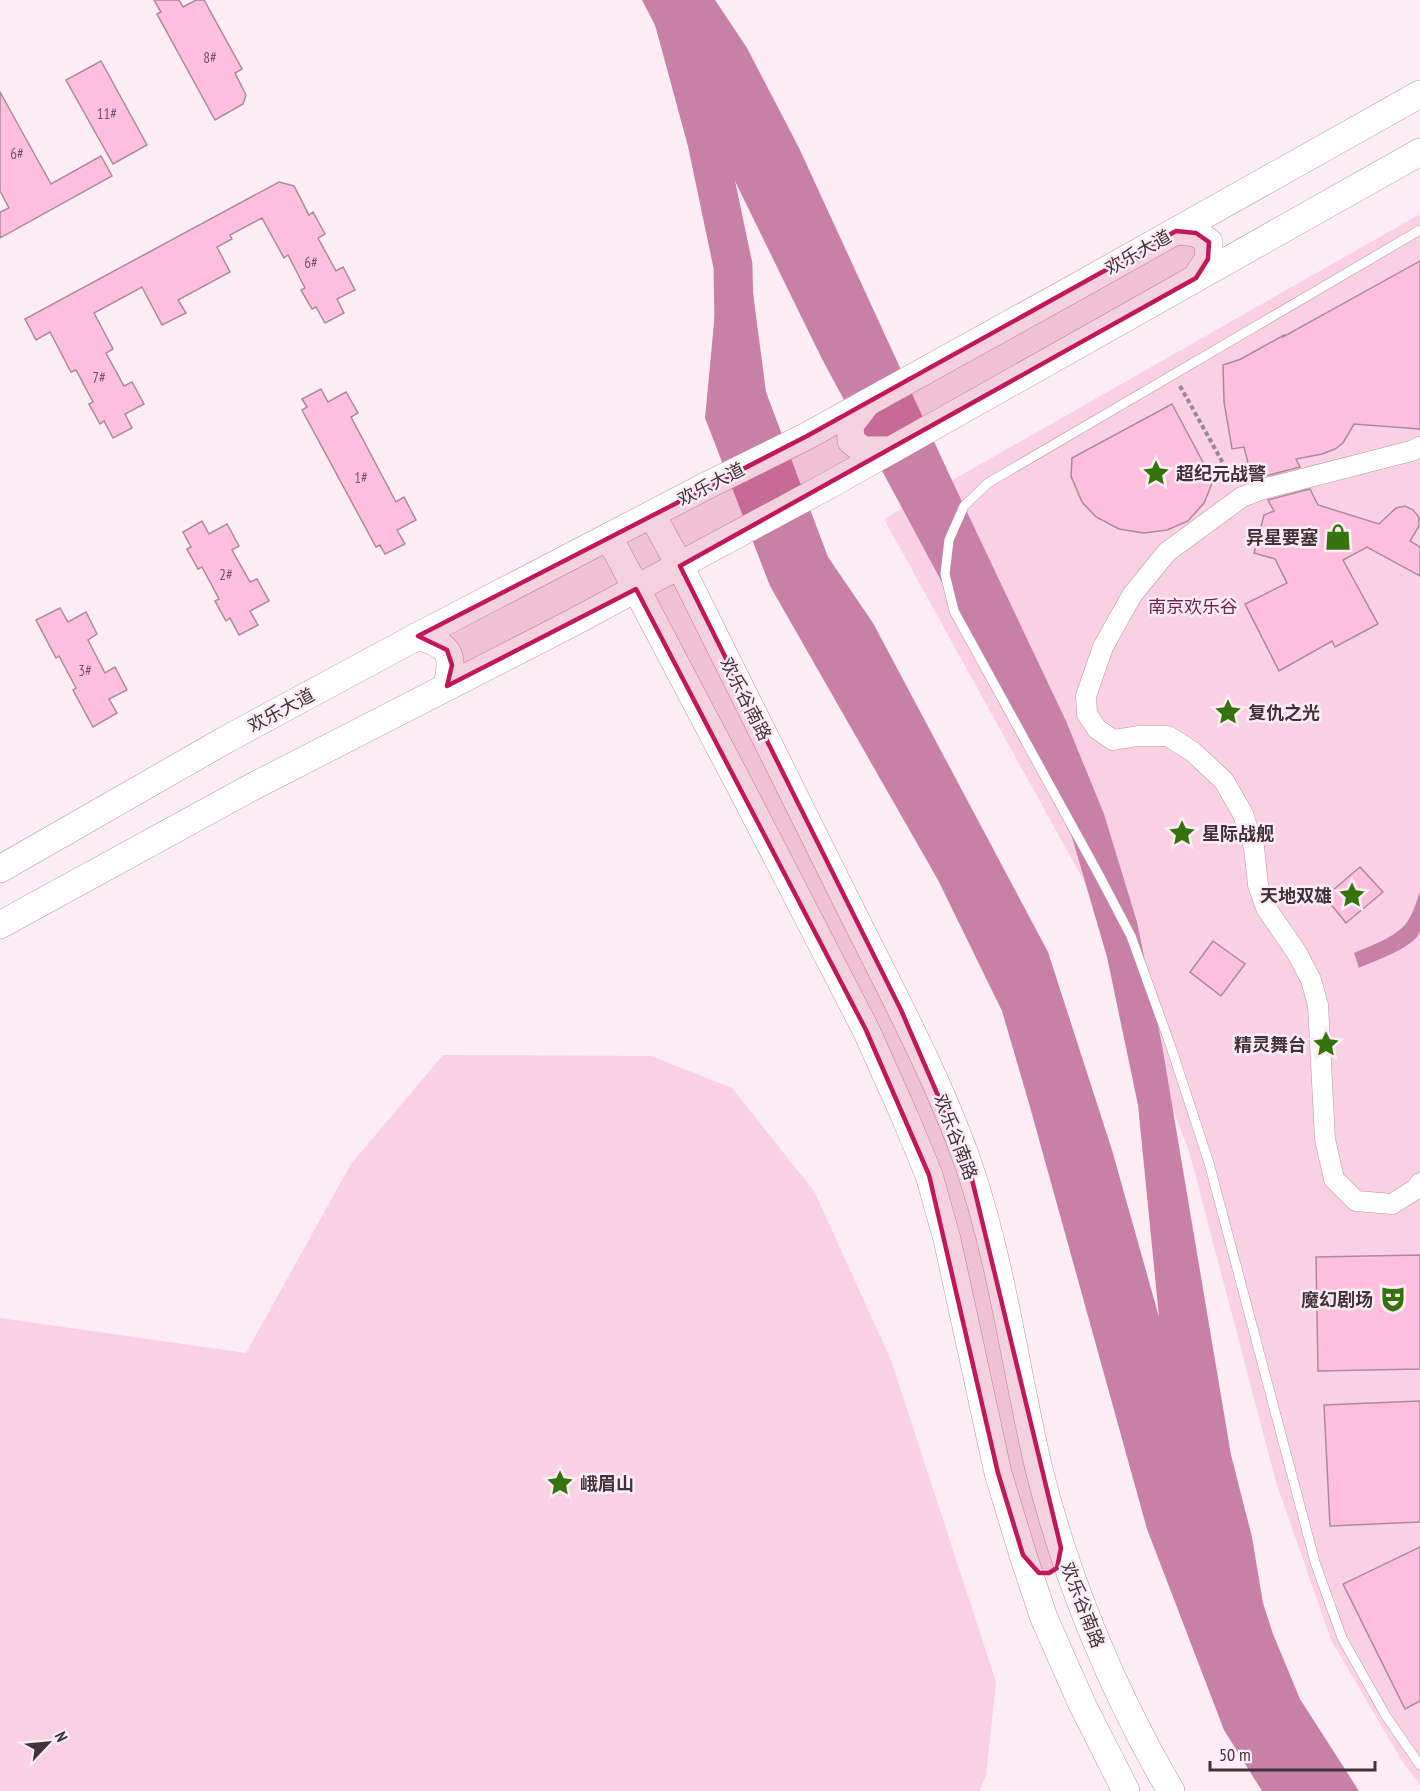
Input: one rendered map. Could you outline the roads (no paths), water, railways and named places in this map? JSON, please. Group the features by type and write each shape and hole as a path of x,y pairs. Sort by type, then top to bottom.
{"main road":[{"name":"欢乐大道","path":"0,870 227,739 418,636 807,436 1420,94"},
{"path":"0,925 252,787 680,566 829,485 1420,152"},
{"path":"1176,231 1196,233 1209,242 1208,260 1196,278"},
{"path":"868,402 850,425 851,441 863,450 890,450"},
{"name":"欢乐谷南路","path":"652,515 680,566 901,1010 954,1129 969,1167 988,1235 1012,1335 1038,1466 1061,1548 1084,1613 1118,1688 1171,1791"},
{"path":"609,537 866,1030 925,1165 947,1239 998,1473 1044,1618 1082,1704 1121,1789 1157,1767"},
{"path":"418,636 438,643 447,650 452,665 447,686"},
{"path":"1023,1555 1038,1573 1049,1573 1057,1568 1061,1548"}],"street":[{"path":"1420,447 1263,489 1242,497 1167,552 1132,595 1103,647 1086,696 1087,714 1097,729 1113,740 1138,736 1168,736 1193,752 1224,781 1243,814 1254,847 1258,885 1266,908 1297,953 1311,980 1318,1005 1324,1139 1334,1179 1356,1201 1392,1204 1416,1190 1420,1183"}],"lane":[{"path":"1420,230 988,483 964,506 949,540 945,574 954,611 1131,936 1209,1163 1315,1562 1342,1638 1386,1716 1420,1765"}],"waterway":[{"path":"666,0 672,13 707,142 733,266 734,320"}],"place":[{"name":"超纪元战警","path":"1156,473"},
{"name":"异星要塞","path":"1338,537"},
{"name":"复仇之光","path":"1228,712"},
{"name":"星际战舰","path":"1182,833"},
{"name":"天地双雄","path":"1352,895"},
{"name":"精灵舞台","path":"1326,1044"},
{"name":"魔幻剧场","path":"1393,1299"},
{"name":"峨眉山","path":"560,1483"}],"park label":[{"name":"南京欢乐谷","path":"1193,606"}]}
